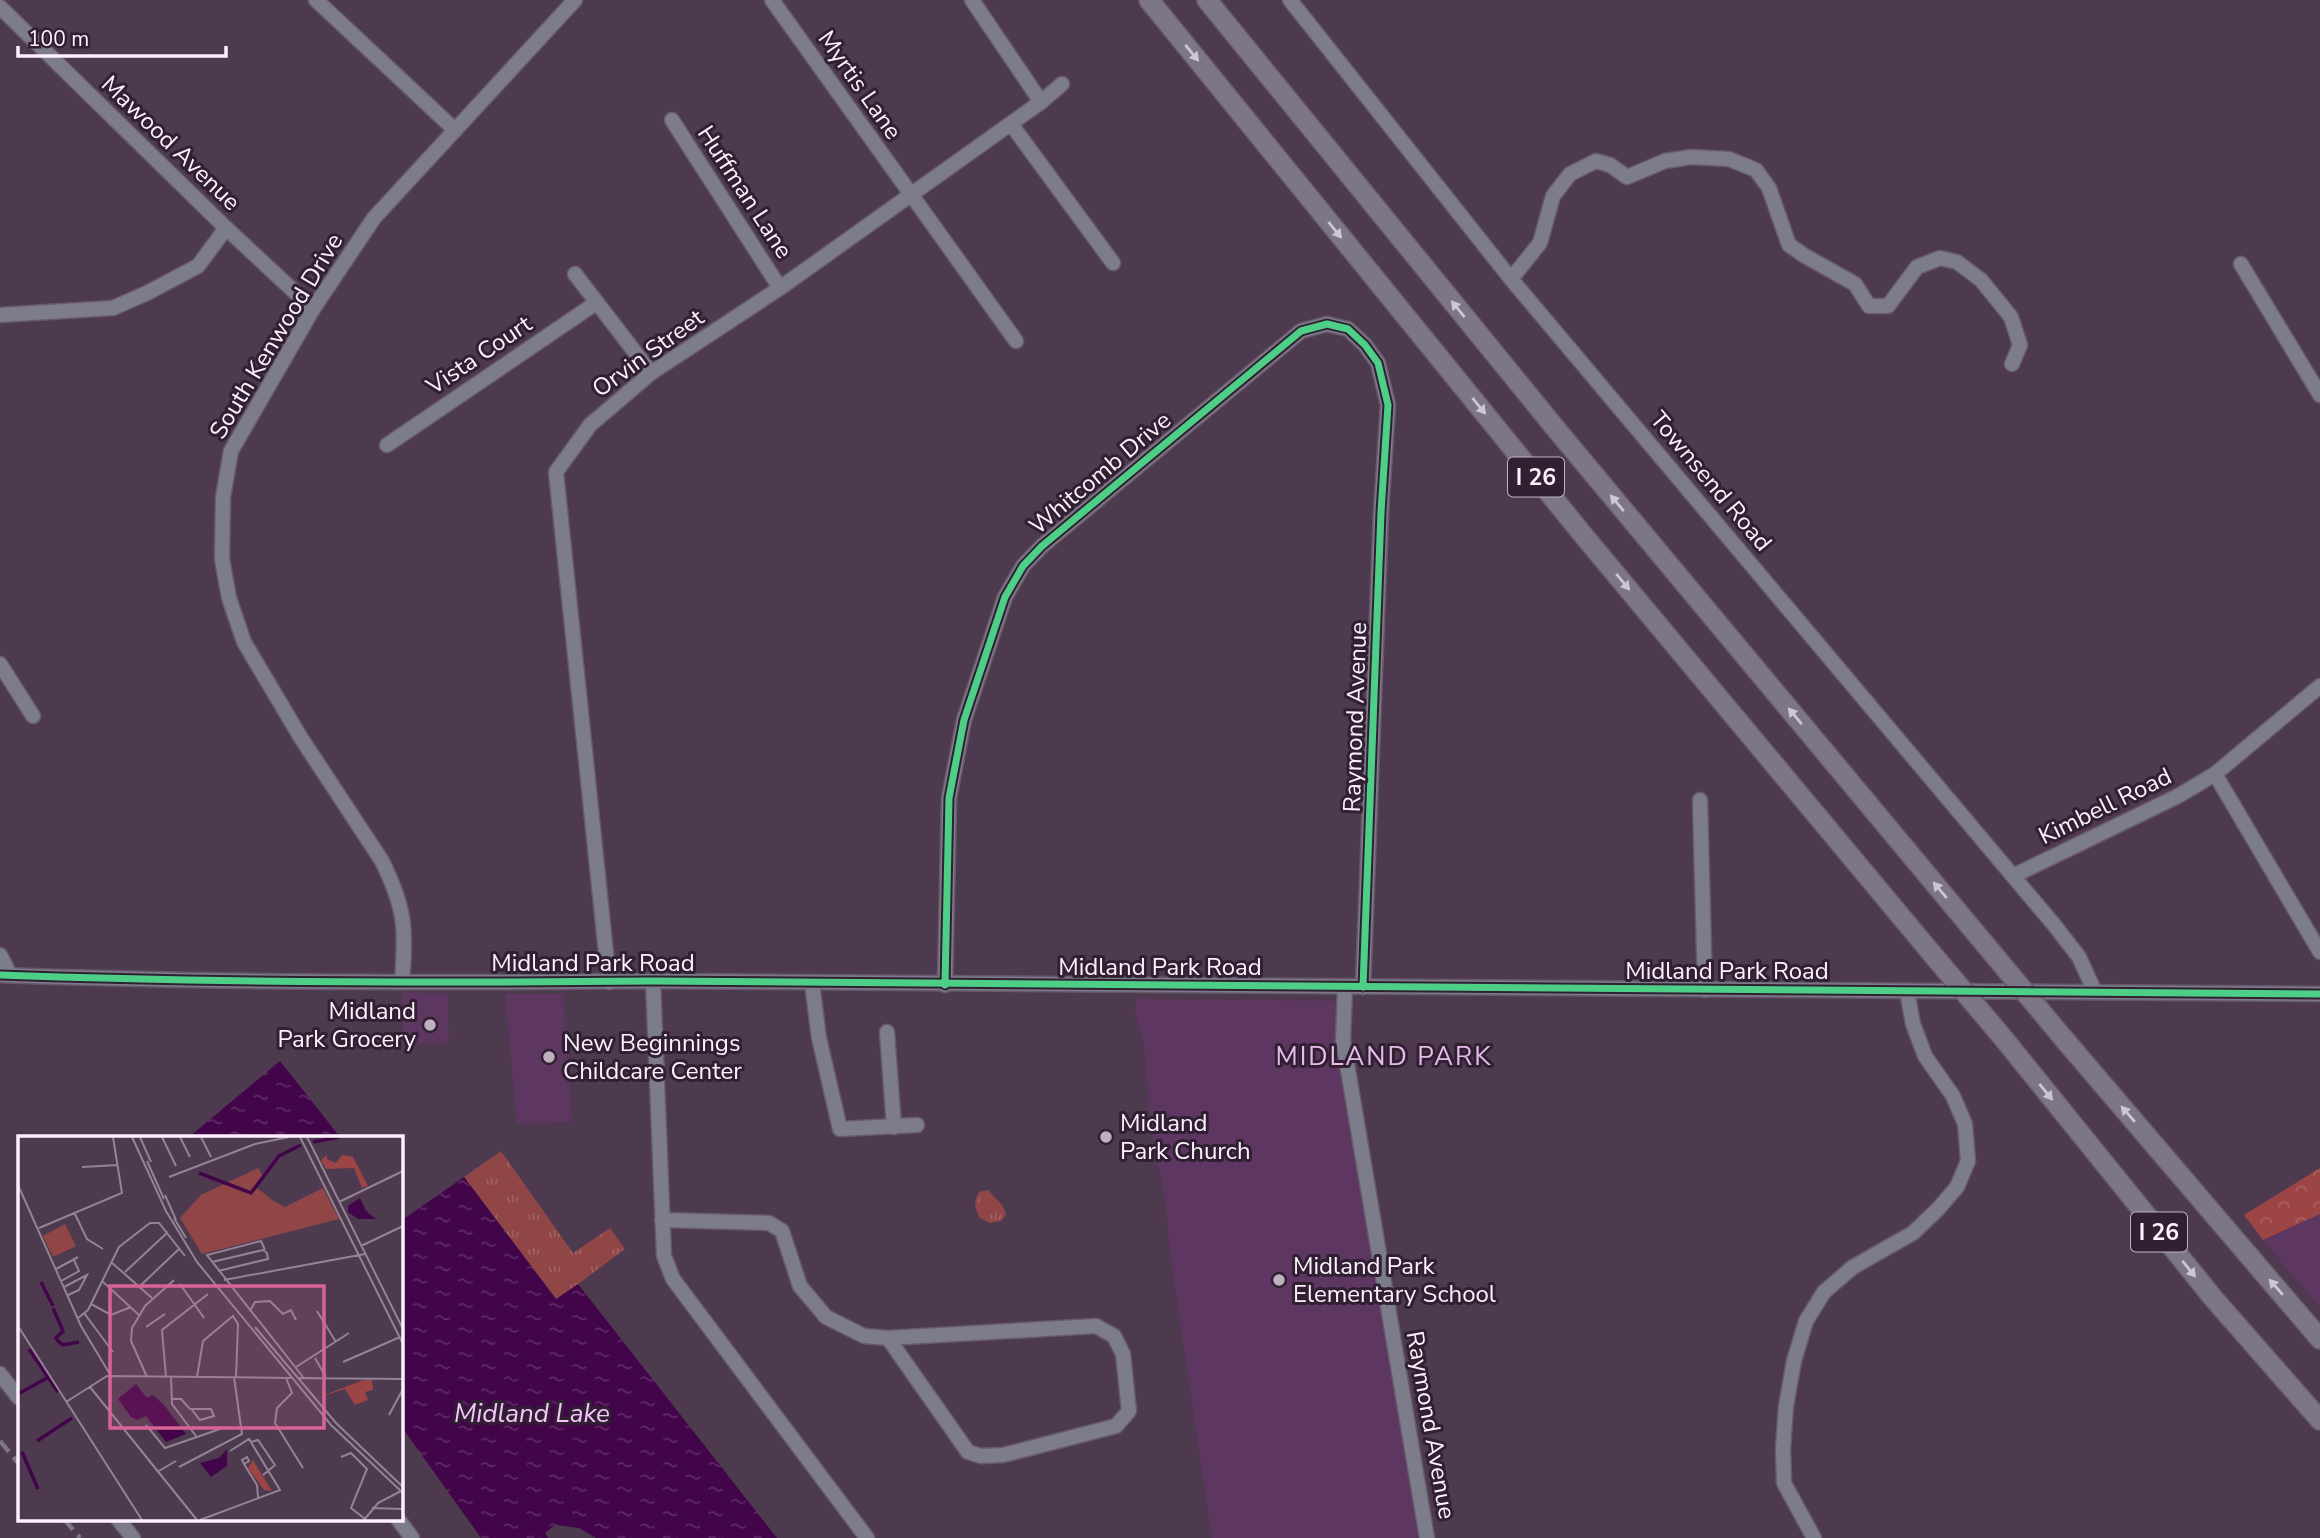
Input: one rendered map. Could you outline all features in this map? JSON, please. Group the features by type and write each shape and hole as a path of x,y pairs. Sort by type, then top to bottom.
{"highway":[{"name":"I 26","path":"1149,0 1584,536 2004,1039 2214,1299 2320,1420"},
{"name":"I 26","path":"1207,0 1556,429 2064,1039 2320,1339"}],"street":[{"name":"South Kenwood Drive","path":"402,982 406,933 402,909 392,881 244,642 229,598 222,559 223,497 231,451 313,309 374,218 575,0"},
{"name":"Myrtis Lane","path":"772,0 1016,341"},
{"path":"972,0 1041,102"},
{"name":"Townsend Road","path":"1290,0 1511,279 2014,876 2079,957 2095,992"},
{"path":"319,1 455,130"},
{"name":"Mawood Avenue","path":"0,6 226,228 313,309"},
{"name":"Orvin Street","path":"609,982 555,472 590,425 651,373 780,288 911,196 1062,84"},
{"name":"Huffman Lane","path":"672,120 780,288"},
{"path":"1011,124 1113,263"},
{"path":"1511,279 1540,243 1553,196 1570,174 1596,161 1610,165 1627,177 1665,161 1691,157 1728,159 1756,170 1769,188 1789,245 1855,284 1869,306 1888,306 1917,267 1940,258 1957,262 1981,280 2011,317 2021,345 2012,364"},
{"path":"0,315 113,308 198,266 226,228"},
{"path":"2241,264 2320,396"},
{"path":"575,274 651,373"},
{"name":"Vista Court","path":"387,445 596,303"},
{"name":"Whitcomb Drive","path":"945,985 949,797 961,733 975,684 1004,597 1023,566 1042,546 1301,331 1327,324 1348,329 1378,363 1388,405 1385,447"},
{"name":"Raymond Avenue","path":"1363,987 1385,447"},
{"path":"0,664 33,716"},
{"name":"Kimbell Road","path":"2014,876 2178,796 2215,774 2320,686"},
{"path":"2215,774 2320,952"},
{"path":"1700,800 1705,990"},
{"path":"0,955 5,975"},
{"name":"Midland Park Road","path":"5,975 402,982 653,981 2320,994"},
{"path":"653,981 664,1256 673,1279 867,1538"},
{"path":"812,983 819,1038 840,1129 917,1125"},
{"name":"Raymond Avenue","path":"1345,987 1343,1040 1427,1538"},
{"path":"1814,1538 1784,1483 1786,1406 1794,1361 1806,1321 1824,1292 1853,1268 1913,1233 1938,1209 1956,1188 1968,1161 1965,1124 1953,1096 1925,1056 1913,1024 1907,991"},
{"path":"887,1032 894,1127"},
{"path":"662,1220 769,1223 782,1231 800,1286 826,1317 864,1336 888,1338 1096,1326 1114,1336 1123,1354 1129,1411 1116,1426 1003,1455 981,1456 968,1452 888,1338"},
{"path":"0,1374 18,1397"},
{"path":"119,1520 133,1538"},
{"path":"399,1520 412,1538"}],"shaded area":[{"path":"403,993 448,993 449,1043 403,1044"},
{"path":"505,994 563,994 572,1122 517,1124"},
{"name":"Midland Park Elementary School","path":"1136,999 1344,1001 1428,1534 1415,1538 1212,1538 1169,1246 1166,1204 1151,1128 1144,1043 1135,1013"},
{"path":"2320,1214 2320,1308 2263,1240"}],"green space":[{"path":"501,1151 573,1253 610,1228 625,1249 557,1300 464,1177"},
{"path":"2320,1168 2320,1214 2263,1240 2244,1215"},
{"path":"988,1190 1003,1206 1006,1215 1001,1221 990,1223 980,1218 977,1211 975,1202 979,1192"}],"water":[{"path":"280,1061 339,1136 190,1136"},
{"name":"Midland Lake","path":"464,1177 556,1299 578,1284 777,1538 596,1538 579,1528 555,1525 545,1533 548,1538 481,1538 402,1427 402,1214 405,1218"}],"railway":[{"path":"0,1441 18,1463"},
{"path":"65,1520 80,1538"}],"cycle path":[{"path":"945,985 949,798 964,720 1005,597 1023,566 1042,546 1301,331 1327,324 1348,329 1365,345 1378,363 1388,405 1381,512 1363,987"},
{"path":"0,975 326,982 653,981 2320,994"}],"place":[{"name":"Midland Park Grocery","path":"430,1025"},
{"name":"New Beginnings Childcare Center","path":"549,1057"},
{"name":"Midland Park Church","path":"1106,1137"},
{"name":"Midland Park Elementary School","path":"1279,1280"}],"district":[{"name":"MIDLAND PARK","path":"1384,1056"}]}
